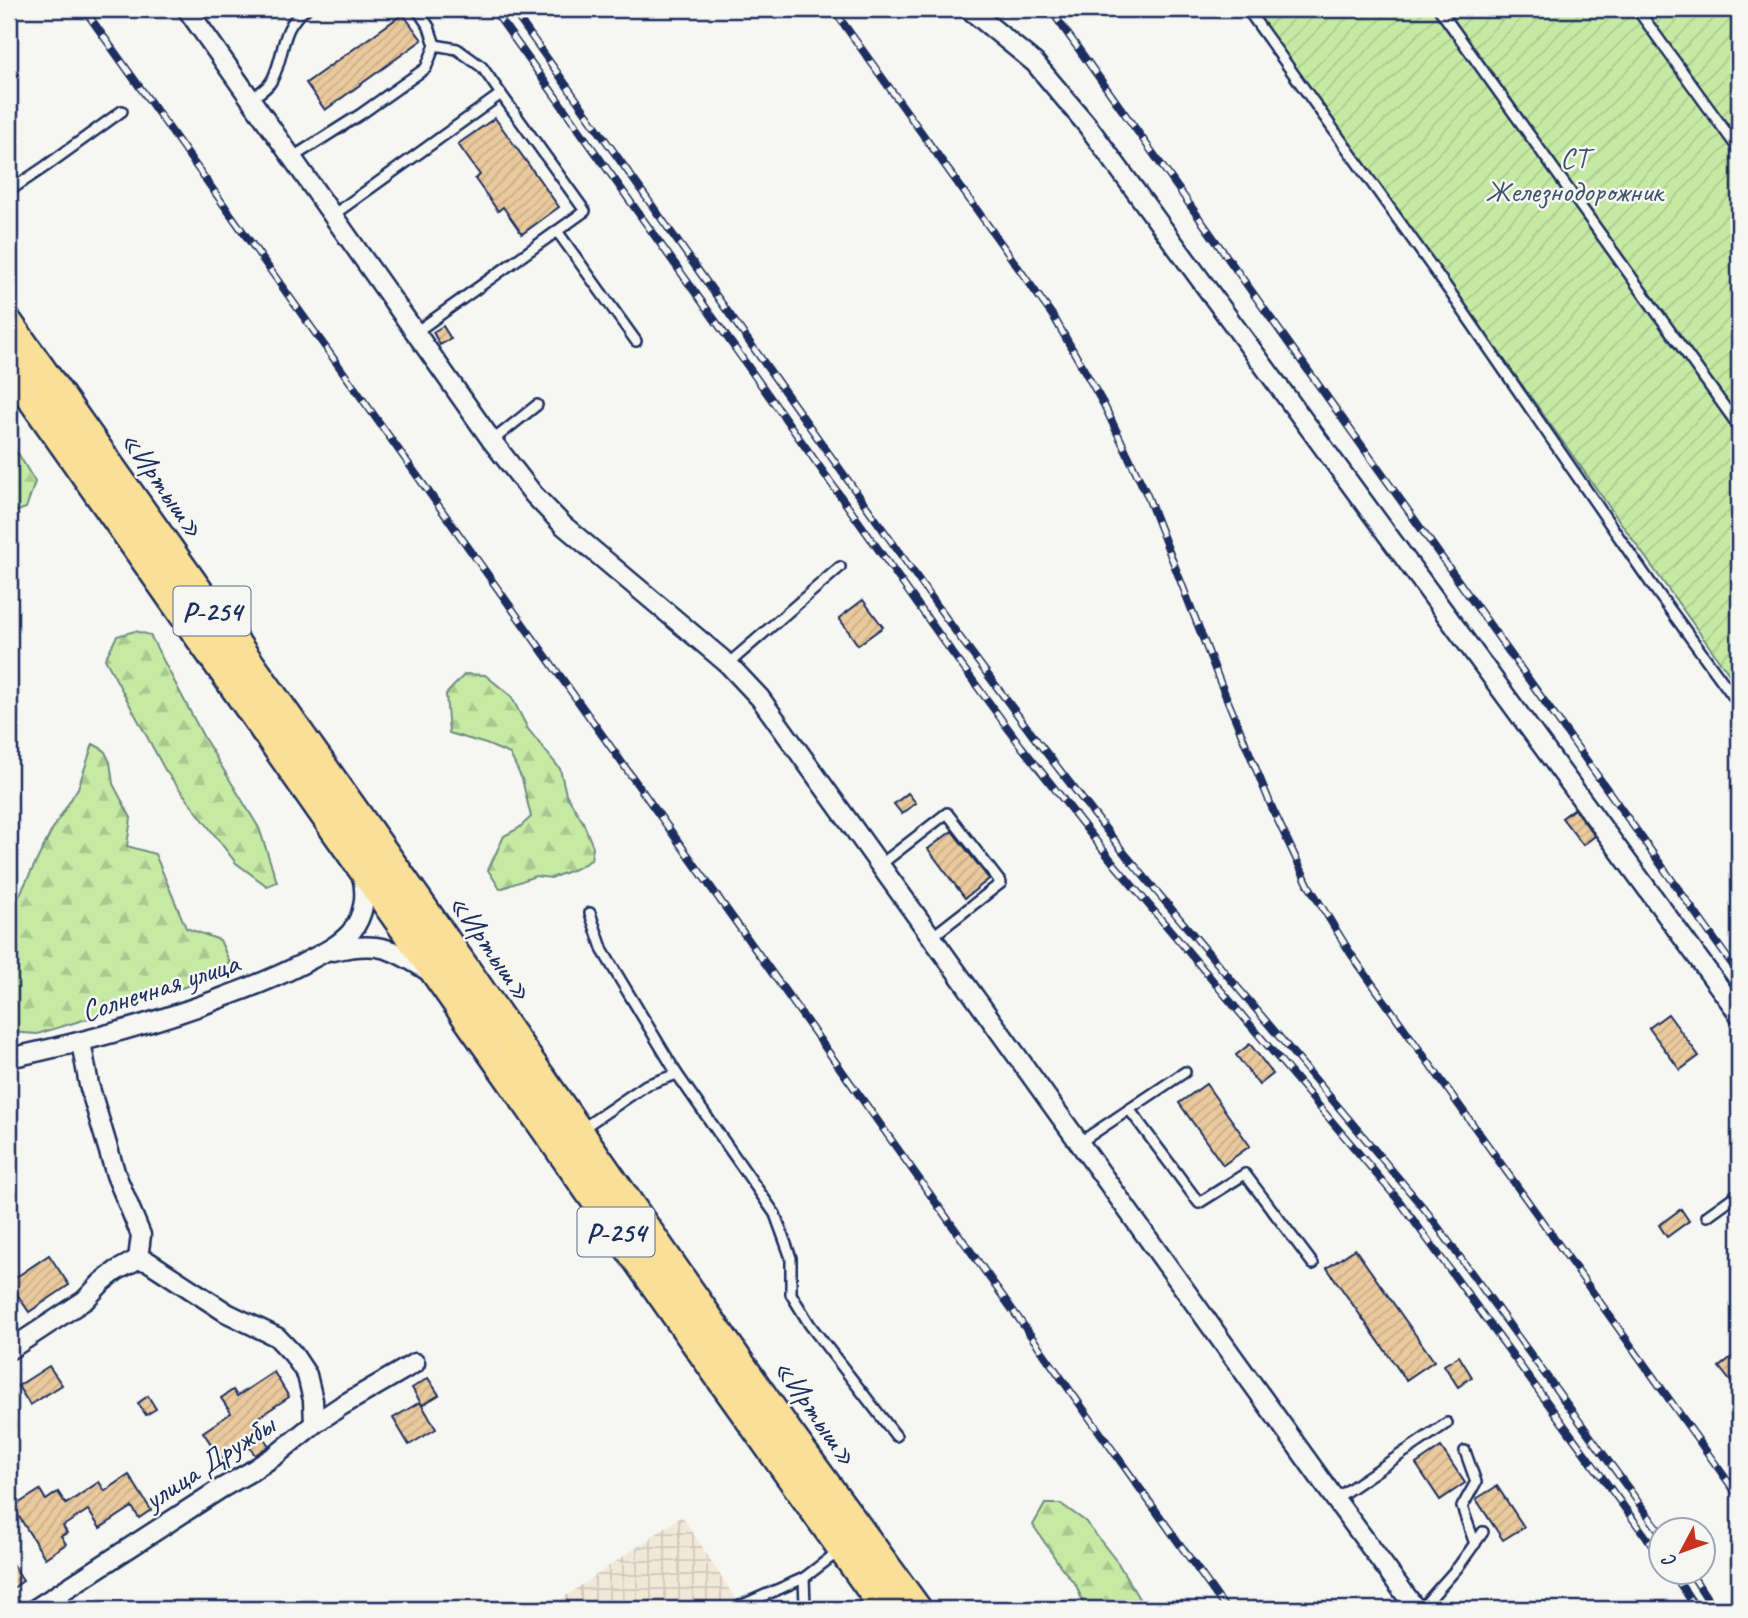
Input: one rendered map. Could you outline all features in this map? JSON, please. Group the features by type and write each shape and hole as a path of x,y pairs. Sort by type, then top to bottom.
{"main road":[{"name":"«Иртыш»","path":"9,324 416,898 787,1431 917,1609"},
{"name":"«Иртыш»","path":"9,366 594,1201 885,1609"}],"street":[{"path":"187,9 492,442 534,495 563,525 728,664 760,698 1335,1499 1419,1609"},
{"path":"970,9 1035,63 1087,125 1739,1014"},
{"path":"323,953 353,930 361,914 365,895 363,879 351,852"},
{"path":"323,953 354,946 379,947 400,953 438,978"},
{"name":"Солнечная улица","path":"9,1058 81,1042 189,1011 279,976 323,953"},
{"path":"81,1042 89,1085 116,1175 141,1235 138,1259"},
{"path":"9,1350 85,1300 116,1271 138,1259 149,1262 227,1313 277,1337 293,1353 307,1376 313,1400 314,1424"},
{"name":"улица Дружбы","path":"42,1607 276,1455 314,1424 415,1363"}],"lane":[{"path":"251,99 273,79 291,22 306,9"},
{"path":"293,157 426,68 435,45 429,27 417,9"},
{"path":"1247,9 1450,292 1739,704"},
{"path":"1439,9 1739,427"},
{"path":"1637,9 1739,150"},
{"path":"416,332 585,211 482,67 457,49 435,45"},
{"path":"333,215 501,94"},
{"path":"9,191 122,111"},
{"path":"557,231 636,341"},
{"path":"492,442 537,405"},
{"path":"728,664 840,567"},
{"path":"880,865 947,813 1001,883 933,936"},
{"path":"590,913 603,951 677,1074 775,1214 790,1258 791,1294 803,1315 896,1437"},
{"path":"1079,1143 1185,1072"},
{"path":"579,1130 646,1085 677,1074"},
{"path":"1129,1109 1199,1203 1245,1174 1313,1264"},
{"path":"1707,1216 1739,1193"},
{"path":"1335,1499 1447,1423"},
{"path":"1465,1451 1476,1482 1462,1507 1475,1544"},
{"path":"1419,1609 1458,1567 1483,1532"},
{"path":"740,1606 804,1578 842,1549"},
{"path":"802,1609 805,1605 804,1578"}],"shaded area":[{"path":"682,1516 742,1609 547,1609"}],"green space":[{"name":"СТ Железнодорожник","path":"1253,9 1739,9 1739,688"},
{"path":"9,446 19,455 35,482 26,508 9,514"},
{"path":"135,631 150,635 203,736 259,828 277,882 267,886 236,863 165,770 105,659 117,636"},
{"path":"465,674 485,675 511,696 528,729 560,769 566,794 583,822 593,847 591,860 551,878 535,876 500,889 488,870 504,836 531,817 522,779 510,754 449,733 446,694"},
{"path":"93,744 104,750 110,762 113,784 131,818 127,846 155,854 186,928 220,940 230,963 190,985 120,1009 37,1034 9,1032 9,916 52,830 78,788"},
{"path":"1045,1504 1061,1504 1085,1521 1118,1563 1145,1609 1086,1609 1076,1585 1033,1525"}],"building":[{"path":"403,14 422,40 325,110 306,83"},
{"path":"495,118 559,207 522,234 503,207 498,211 475,179 480,175 458,144"},
{"path":"443,326 451,339 440,345 433,332"},
{"path":"863,600 883,627 858,645 839,618"},
{"path":"908,793 916,803 902,814 894,804"},
{"path":"1574,809 1595,836 1583,845 1562,818"},
{"path":"952,831 989,879 965,898 928,849"},
{"path":"1668,1014 1699,1056 1680,1070 1649,1028"},
{"path":"1250,1044 1273,1074 1259,1085 1236,1055"},
{"path":"1206,1084 1250,1146 1223,1165 1179,1103"},
{"path":"1681,1209 1689,1221 1667,1237 1659,1225"},
{"path":"1355,1249 1434,1361 1406,1380 1327,1268"},
{"path":"49,1255 69,1285 29,1312 9,1282"},
{"path":"1739,1351 1739,1392 1719,1367"},
{"path":"1459,1356 1472,1377 1458,1387 1444,1365"},
{"path":"49,1366 62,1385 30,1405 18,1386"},
{"path":"274,1372 289,1397 253,1421 269,1446 255,1455 246,1442 221,1459 203,1432 231,1413 221,1398 233,1390 237,1396"},
{"path":"428,1378 439,1395 422,1405 412,1388"},
{"path":"148,1396 156,1409 146,1415 138,1403"},
{"path":"420,1402 436,1429 409,1445 393,1418"},
{"path":"1441,1447 1465,1483 1440,1500 1416,1464"},
{"path":"129,1475 151,1510 139,1518 132,1507 100,1528 88,1510 63,1526 67,1533 61,1536 66,1544 45,1558 13,1507 40,1490 46,1500 58,1492 66,1504 99,1482 105,1491"},
{"path":"1497,1486 1524,1527 1503,1540 1476,1499"},
{"path":"9,1559 23,1581 9,1591"}],"railway":[{"path":"84,9 1226,1609"},
{"path":"493,9 1021,746 1115,865 1400,1202 1646,1537"},
{"path":"512,9 956,632 1034,737 1125,854 1427,1212 1648,1516"},
{"path":"833,9 1055,319 1104,405 1147,495 1273,810 1309,886 1351,954 1739,1497"},
{"path":"1050,9 1739,974"},
{"path":"1681,1586 1697,1609"},
{"path":"1699,1586 1714,1609"}]}
